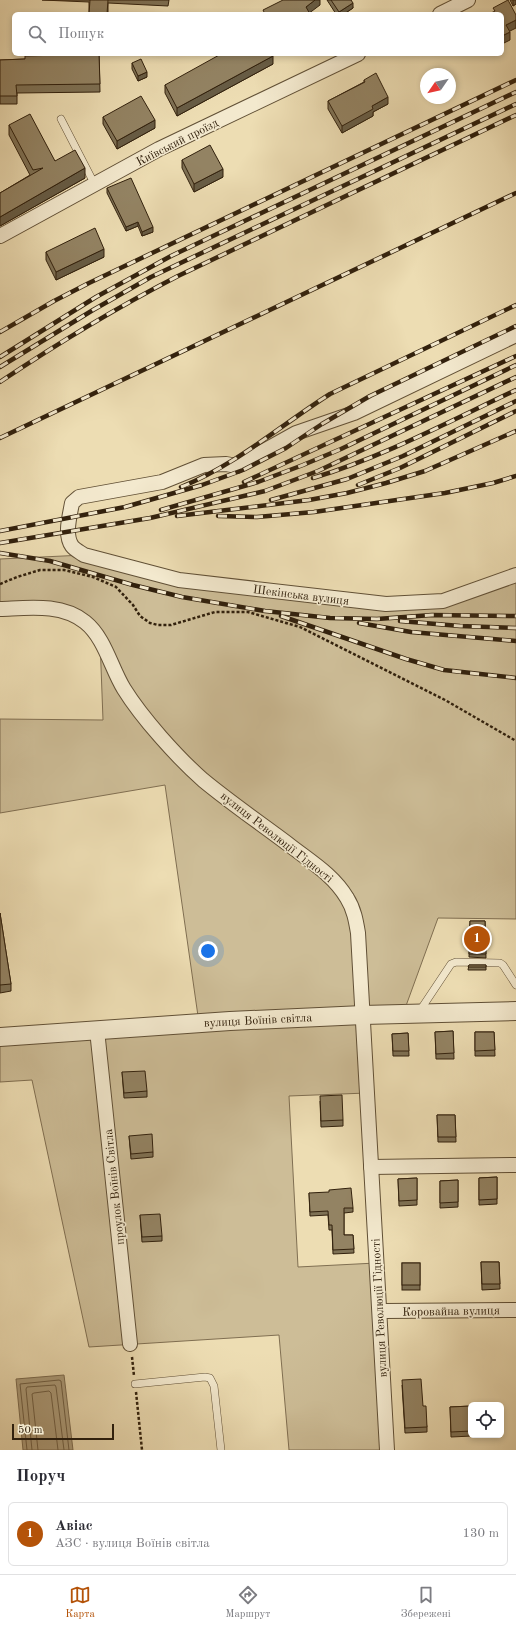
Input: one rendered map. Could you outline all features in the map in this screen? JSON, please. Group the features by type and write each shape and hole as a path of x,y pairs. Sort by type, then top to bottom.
{"street":[{"path":"444,12 468,0"},
{"name":"Київський проїзд","path":"0,236 159,149 354,56"},
{"name":"Шекінська вулиця","path":"516,335 354,413 296,433 237,466 226,464 204,465 162,482 79,497 72,503 68,539 72,547 84,555 179,580 386,604 443,601 516,575"},
{"name":"вулиця Революції Гідності","path":"0,609 42,607 63,611 84,621 100,640 117,677 132,701 183,761 203,780 325,872 342,890 353,908 358,933 387,1450"},
{"name":"вулиця Воїнів світла","path":"0,1037 230,1021 363,1015 516,1011"},
{"name":"проулок Воїнів Світла","path":"97,1030 130,1344"},
{"path":"371,1167 516,1165"},
{"name":"Коровайна вулиця","path":"385,1312 516,1310"}],"lane":[{"path":"61,119 95,184"},
{"path":"418,1014 449,967 456,962 504,965 516,984"},
{"path":"135,1384 205,1377 210,1378 214,1386 221,1450"}],"path":[{"path":"0,584 40,570 64,570 93,577 116,587 133,605 140,616 154,624 171,626 215,612 248,612 300,627 445,700 516,741"},
{"path":"130,1344 142,1450"}],"shaded area":[{"path":"84,555 239,587 443,601 516,575 516,919 438,918 403,1014 363,1016 367,1093 289,1096 298,1267 376,1263 387,1450 289,1450 279,1335 89,1347 32,1080 0,1082 0,1038 199,1023 165,785 0,813 0,719 103,720 100,640 73,615 0,609 0,559"}],"water":[{"path":"64,1375 73,1450 23,1450 16,1379"}],"building":[{"path":"90,0 108,0 107,12 89,12"},
{"path":"283,0 315,0 306,7 309,12 264,12 263,10"},
{"path":"331,0 351,0 353,3 339,12"},
{"path":"508,0 516,15 516,20 506,25 510,32 504,35 504,12 493,12 495,11 493,8"},
{"path":"25,56 99,56 100,84 16,85 17,96 0,96 0,60 25,59"},
{"path":"217,56 273,56 177,108 165,85"},
{"path":"141,59 147,72 138,76 132,63"},
{"path":"376,73 388,97 372,106 373,109 342,126 328,101 365,82 364,80"},
{"path":"141,96 155,120 117,141 103,117"},
{"path":"30,114 55,161 75,150 85,168 0,217 0,193 43,168 33,170 9,125"},
{"path":"210,145 223,169 194,184 182,160"},
{"path":"131,178 153,227 142,232 138,222 126,227 107,188"},
{"path":"95,228 104,249 56,272 46,252"},
{"path":"0,913 11,984 0,985"},
{"path":"470,921 485,921 486,954 469,954"},
{"path":"469,965 486,965 486,967 468,967"},
{"path":"453,1031 454,1053 436,1054 435,1032"},
{"path":"475,1032 494,1032 495,1050 475,1051"},
{"path":"408,1033 409,1051 393,1051 392,1034"},
{"path":"145,1071 147,1091 124,1093 122,1072"},
{"path":"342,1095 343,1120 321,1121 320,1096"},
{"path":"437,1115 455,1115 456,1137 438,1137"},
{"path":"152,1134 153,1152 131,1154 129,1136"},
{"path":"497,1177 497,1199 479,1200 479,1178"},
{"path":"417,1178 417,1200 399,1201 398,1179"},
{"path":"458,1180 458,1202 440,1203 440,1181"},
{"path":"351,1188 353,1208 344,1208 344,1235 353,1235 354,1249 333,1250 332,1225 329,1225 328,1211 310,1212 309,1193 329,1192 329,1190"},
{"path":"160,1214 162,1236 142,1237 140,1215"},
{"path":"481,1262 499,1262 500,1284 482,1284"},
{"path":"402,1263 420,1263 420,1285 402,1285"},
{"path":"421,1379 423,1406 426,1406 427,1427 405,1428 402,1380"},
{"path":"468,1406 468,1431 451,1432 450,1407"}],"railway":[{"path":"0,332 89,283 516,80"},
{"path":"0,357 96,297 171,256 516,92"},
{"path":"0,367 93,310 151,277 516,104"},
{"path":"0,382 88,326 178,276 516,115"},
{"path":"0,438 516,193"},
{"path":"181,487 221,468 330,394 516,305"},
{"path":"0,531 125,507 202,485 243,470 286,448 322,424 370,396 516,326"},
{"path":"244,482 516,356"},
{"path":"161,510 258,482 303,465 341,449 516,365"},
{"path":"0,543 150,518 265,491 318,471 516,377"},
{"path":"313,478 365,460 391,449 516,390"},
{"path":"271,500 347,479 403,456 516,401"},
{"path":"358,485 400,468 516,411"},
{"path":"177,516 309,500 347,493 425,471 516,431"},
{"path":"218,516 257,517 314,512 445,493 493,483 516,476"},
{"path":"0,553 50,561 133,585 182,597 265,611 330,618 377,619 432,615 516,616"},
{"path":"281,616 406,659 444,670 516,678"},
{"path":"400,621 460,626 516,628"},
{"path":"359,623 411,632 516,641"}],"place":[{"name":"Авіас","path":"477,939"}]}
